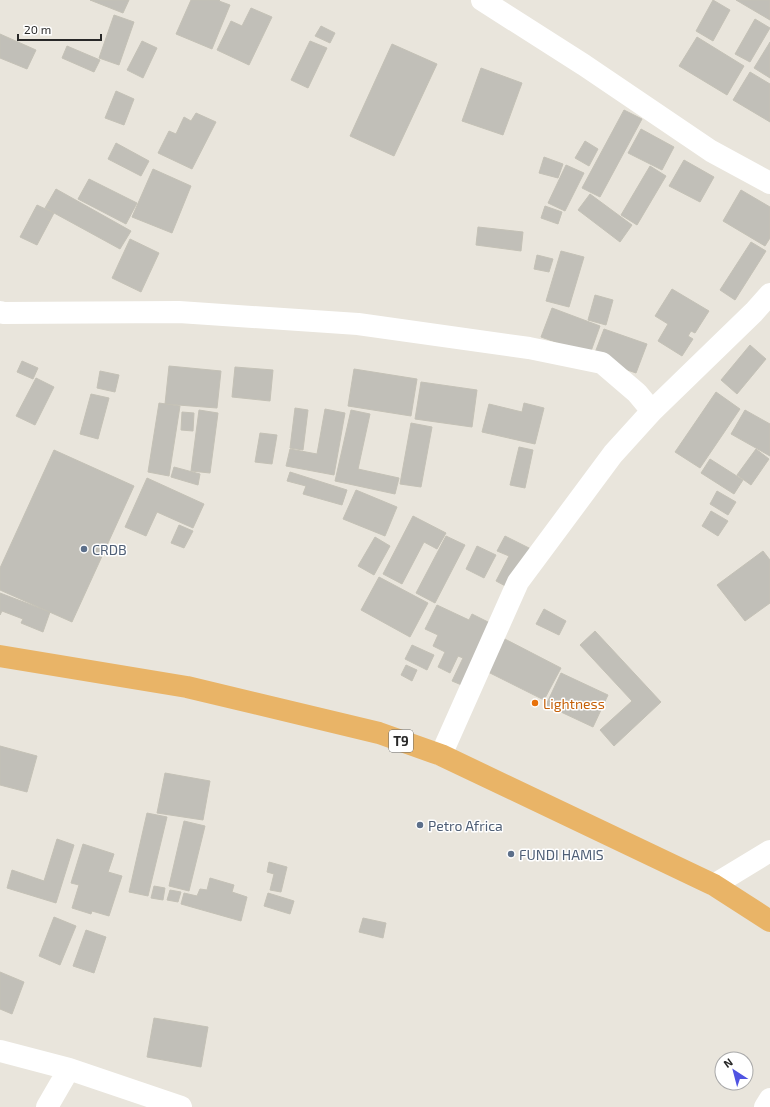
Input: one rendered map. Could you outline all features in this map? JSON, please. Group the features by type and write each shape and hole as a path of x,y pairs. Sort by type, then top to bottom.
{"highway":[{"name":"T9","path":"0,656 187,687 379,732 441,755 714,885 770,921"}],"street":[{"path":"482,0 711,151 770,183"},
{"path":"441,755 518,582 613,454 652,411 754,312 770,294"},
{"path":"0,312 179,312 358,324 528,348 602,363 637,393 652,411"},
{"path":"714,885 770,851"},
{"path":"0,1051 69,1069 181,1107"},
{"path":"47,1107 69,1069"},
{"path":"765,1107 770,1099"}],"building":[{"path":"90,0 129,0 123,13"},
{"path":"191,0 220,0 219,1 230,5 212,49 176,34"},
{"path":"713,0 730,10 713,41 696,31"},
{"path":"736,0 770,0 770,20"},
{"path":"251,8 272,17 249,65 217,50 231,21 242,26"},
{"path":"114,15 134,22 119,65 99,58"},
{"path":"755,19 770,28 750,62 735,54"},
{"path":"321,26 335,33 330,43 315,36"},
{"path":"0,34 36,50 27,69 0,58"},
{"path":"697,37 744,66 727,95 679,66"},
{"path":"142,41 157,48 143,78 127,70"},
{"path":"310,41 327,48 308,88 291,80"},
{"path":"770,42 770,78 754,68"},
{"path":"392,44 437,64 394,156 350,136"},
{"path":"67,46 100,60 94,72 62,58"},
{"path":"481,68 522,83 503,135 462,121"},
{"path":"750,72 770,84 770,122 733,100"},
{"path":"116,91 134,99 124,125 105,118"},
{"path":"624,110 642,119 600,197 582,188"},
{"path":"196,113 216,122 192,169 158,153 169,131 176,134 184,117 191,121"},
{"path":"641,129 674,147 662,170 628,153"},
{"path":"585,141 598,149 589,166 575,158"},
{"path":"116,143 149,161 141,176 108,159"},
{"path":"544,157 563,164 558,178 539,173"},
{"path":"684,160 714,177 700,202 669,186"},
{"path":"566,165 584,173 565,211 548,203"},
{"path":"650,166 666,176 637,225 621,215"},
{"path":"153,169 191,186 172,233 132,217"},
{"path":"89,179 137,203 126,224 78,199"},
{"path":"56,189 131,231 120,249 45,208"},
{"path":"741,190 770,207 770,238 765,246 723,221"},
{"path":"590,194 632,225 620,242 578,210"},
{"path":"37,205 54,213 37,245 20,237"},
{"path":"545,206 562,212 558,224 541,218"},
{"path":"478,227 523,232 521,251 476,245"},
{"path":"130,239 159,253 141,292 112,278"},
{"path":"751,242 766,251 735,300 720,290"},
{"path":"561,251 584,257 569,307 546,301"},
{"path":"537,255 553,259 549,272 534,269"},
{"path":"672,289 709,311 695,333 691,331 688,336 693,339 682,356 658,341 668,324 655,316"},
{"path":"595,295 613,300 606,325 588,320"},
{"path":"552,308 600,326 590,354 541,337"},
{"path":"604,329 647,344 636,373 593,358"},
{"path":"750,345 766,359 737,394 721,380"},
{"path":"22,361 38,368 33,379 17,372"},
{"path":"169,366 221,371 217,408 165,404"},
{"path":"235,367 273,370 270,401 232,397"},
{"path":"354,369 417,379 411,416 348,406"},
{"path":"100,371 119,375 115,392 97,388"},
{"path":"36,378 54,387 35,425 16,416"},
{"path":"421,382 477,390 472,427 415,419"},
{"path":"716,392 740,409 700,468 675,452"},
{"path":"91,394 109,398 98,439 80,434"},
{"path":"159,403 180,406 169,476 148,472"},
{"path":"524,403 544,408 535,444 482,432 489,404 522,412"},
{"path":"295,408 308,410 303,450 290,448"},
{"path":"325,409 345,413 334,475 286,466 290,449 317,454"},
{"path":"199,410 218,413 210,473 191,471"},
{"path":"351,410 370,414 358,469 399,478 395,494 335,481"},
{"path":"745,410 770,424 770,456 731,434"},
{"path":"182,412 194,413 193,431 181,430"},
{"path":"411,423 432,427 421,487 400,484"},
{"path":"260,433 277,435 272,464 255,462"},
{"path":"519,447 533,450 525,488 510,485"},
{"path":"756,449 769,459 751,485 737,475"},
{"path":"54,450 134,486 72,622 0,590 0,568"},
{"path":"710,459 743,480 734,494 701,473"},
{"path":"174,467 200,474 198,485 171,477"},
{"path":"290,472 347,490 342,505 303,494 306,486 287,481"},
{"path":"147,478 204,504 193,528 157,512 146,536 125,527"},
{"path":"356,490 397,507 385,536 343,519"},
{"path":"717,491 736,502 728,515 710,504"},
{"path":"711,511 728,521 718,536 702,526"},
{"path":"413,516 446,533 437,549 424,542 402,584 383,574"},
{"path":"179,525 193,531 184,548 171,543"},
{"path":"446,536 465,545 435,603 416,593"},
{"path":"505,536 533,550 513,590 496,581 509,556 497,551"},
{"path":"375,537 390,546 374,575 358,566"},
{"path":"477,546 496,555 484,578 466,569"},
{"path":"763,551 770,560 770,603 745,621 717,585"},
{"path":"379,577 428,603 410,637 361,610"},
{"path":"0,593 50,612 43,632 21,623 23,619 2,611 0,615"},
{"path":"437,605 469,620 472,614 494,625 464,686 452,681 463,658 458,656 450,673 438,667 445,652 433,646 438,635 425,629"},
{"path":"544,609 566,621 559,635 536,624"},
{"path":"595,631 661,702 614,746 600,730 632,701 580,645"},
{"path":"501,637 561,668 544,700 484,670"},
{"path":"412,645 434,655 427,670 405,659"},
{"path":"406,665 417,670 412,681 401,675"},
{"path":"561,673 608,695 593,727 546,705"},
{"path":"0,746 37,756 27,792 0,785"},
{"path":"165,773 210,781 203,820 157,813"},
{"path":"147,813 167,817 148,896 129,892"},
{"path":"184,821 205,826 189,891 169,886"},
{"path":"57,839 74,845 56,903 7,888 12,870 44,881"},
{"path":"83,844 114,854 108,872 122,876 109,916 92,911 91,914 72,908 79,885 71,883"},
{"path":"269,862 287,867 281,892 270,890 274,874 267,872"},
{"path":"210,878 234,885 232,892 247,897 241,921 181,904 184,893 197,896 200,889 207,890"},
{"path":"154,886 165,888 163,900 151,898"},
{"path":"170,890 181,892 178,902 167,900"},
{"path":"268,893 294,901 290,914 264,906"},
{"path":"54,917 76,926 60,965 39,956"},
{"path":"363,918 386,923 383,938 359,932"},
{"path":"86,930 106,937 94,973 73,966"},
{"path":"0,972 24,982 12,1014 0,1009"},
{"path":"154,1018 208,1027 201,1067 147,1057"}],"place":[{"name":"CRDB","path":"84,549"},
{"name":"Lightness","path":"535,703"},
{"name":"Petro Africa","path":"420,825"},
{"name":"FUNDI HAMIS","path":"511,854"}]}
